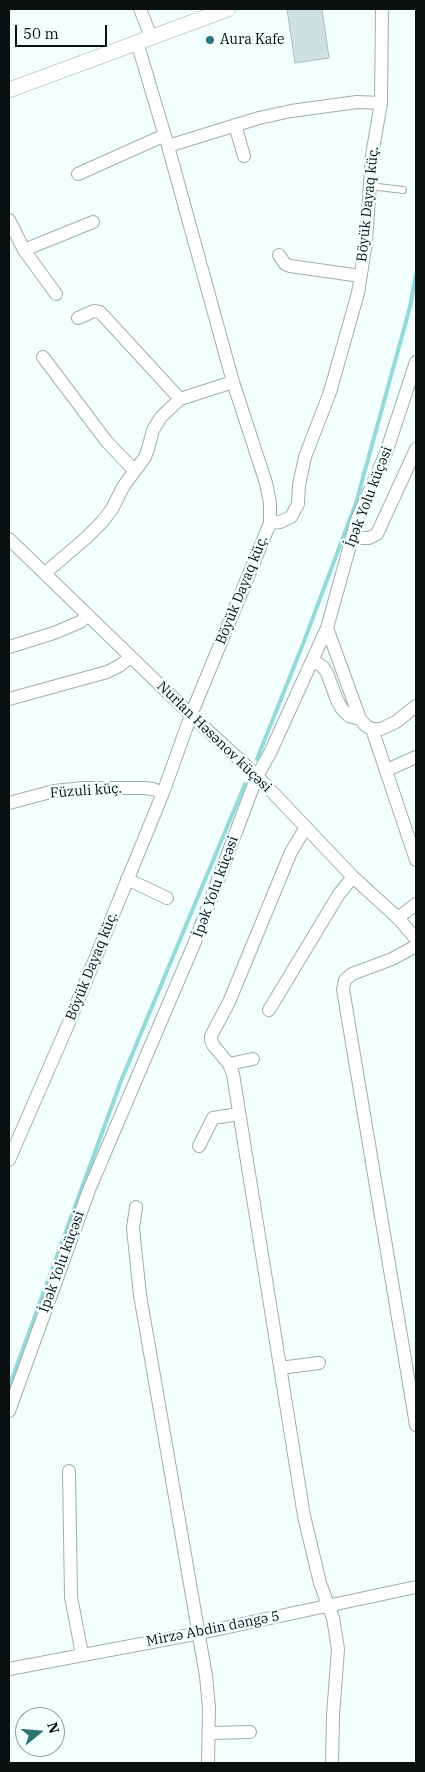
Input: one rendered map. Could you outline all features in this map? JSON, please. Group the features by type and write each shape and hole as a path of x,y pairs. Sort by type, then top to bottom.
{"street":[{"path":"140,9 144,39 166,140 233,382 266,482 270,503 270,523"},
{"path":"9,90 144,39 196,14 228,9"},
{"name":"Böyük Dayaq küç.","path":"9,1160 70,1020 164,793 191,715 270,523 280,522 291,517 298,504 299,485 305,457 330,392 354,314 361,276 366,242 372,155 381,103 382,9"},
{"path":"78,174 166,140 235,126 291,111 357,102 381,103"},
{"path":"235,126 244,156"},
{"path":"9,220 24,250 56,294"},
{"path":"24,250 93,222"},
{"path":"279,255 285,264 290,266 361,276"},
{"path":"78,318 94,310 100,312 180,400"},
{"path":"43,358 106,442 134,470"},
{"name":"İpək Yolu küçəsi","path":"9,1411 89,1190 194,944 257,776 270,753 314,660 327,628 357,520 386,453 416,362"},
{"path":"45,573 86,538 112,509 148,449 153,430 162,417 180,400 233,382"},
{"path":"352,538 368,538 377,534 416,449"},
{"name":"Nurlan Həsənov küçəsi","path":"9,539 257,776 354,877 398,918 416,939"},
{"path":"9,647 67,628 80,622 88,615"},
{"path":"327,628 360,719 366,726 372,729 381,729 396,722 416,706"},
{"path":"9,699 107,672 131,657"},
{"path":"314,660 327,673 336,700 342,709 349,716 360,719"},
{"path":"372,729 416,858"},
{"path":"387,770 416,757"},
{"name":"Füzuli küç.","path":"9,803 54,791 83,788 144,788 164,793"},
{"path":"306,827 291,852 228,1002 211,1036 213,1045 230,1064 236,1089 304,1516 320,1582 334,1618 338,1649 332,1763"},
{"path":"270,1010 339,894 354,877"},
{"path":"127,879 167,898"},
{"path":"398,918 415,907"},
{"path":"416,946 392,960 352,974 345,980 343,989 416,1425"},
{"path":"230,1064 253,1060"},
{"path":"199,1146 213,1118 239,1114"},
{"path":"136,1207 133,1228 140,1295 206,1676 209,1733 208,1763"},
{"path":"280,1368 319,1363"},
{"path":"68,1472 71,1597 82,1654"},
{"name":"Mirzə Abdin dəngə 5","path":"9,1669 200,1633 416,1587"},
{"path":"209,1733 250,1732"}],"lane":[{"path":"370,186 403,190"}],"building":[{"path":"287,9 322,9 329,58 295,63"}],"waterway":[{"path":"257,759 356,503 410,307 416,274"},
{"path":"9,1387 121,1081 245,784"}],"place":[{"name":"Aura Kafe","path":"210,40"}]}
